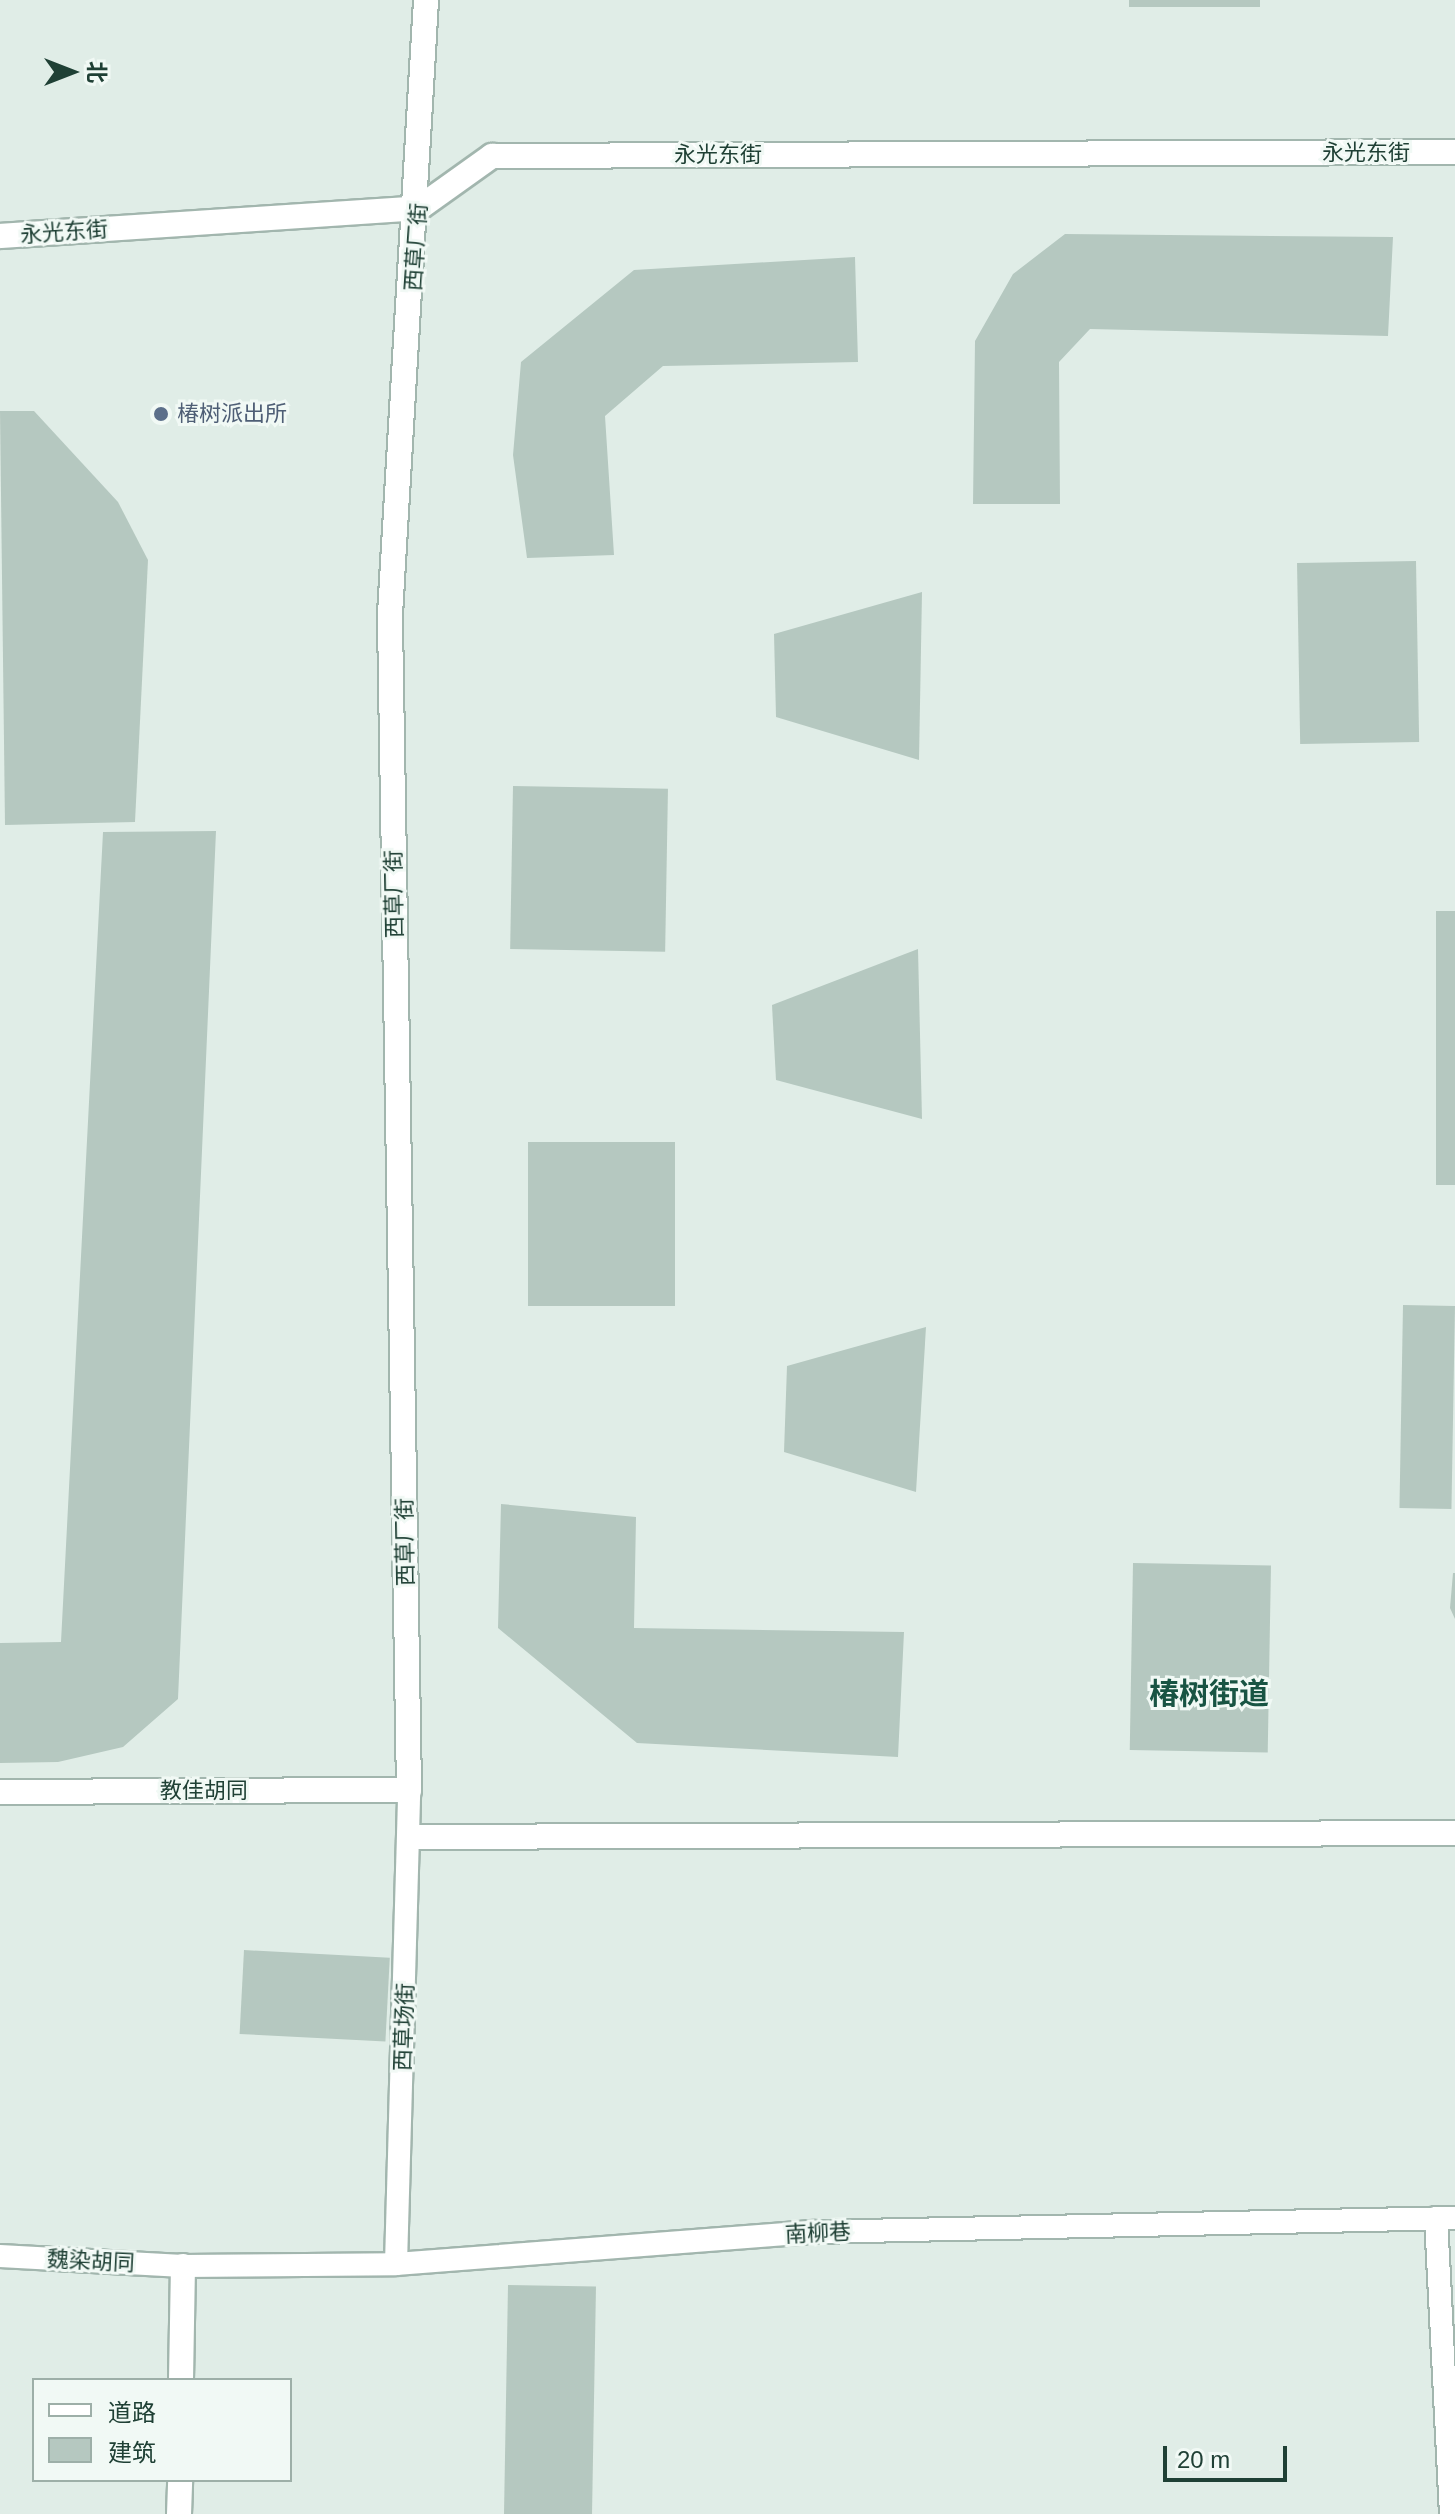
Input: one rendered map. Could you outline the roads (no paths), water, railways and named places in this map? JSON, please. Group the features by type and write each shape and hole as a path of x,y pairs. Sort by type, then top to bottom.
{"street":[{"name":"西草厂街","path":"409,1790 390,614 419,208 426,0"},
{"name":"永光东街","path":"0,236 419,208 492,156 1455,152"},
{"name":"教佳胡同","path":"0,1792 409,1790"},
{"path":"410,1837 1455,1833"},
{"path":"181,2378 183,2266"},
{"path":"179,2514 180,2482"}],"lane":[{"name":"西草场街","path":"396,2264 409,1790"},
{"name":"南柳巷","path":"183,2266 396,2264 815,2232 1445,2218"},
{"path":"1445,2218 1451,2514"},
{"name":"魏染胡同","path":"0,2256 183,2266"}],"place":[{"name":"椿树派出所","path":"161,414"}],"district":[{"name":"椿树街道","path":"1209,1694"}]}
